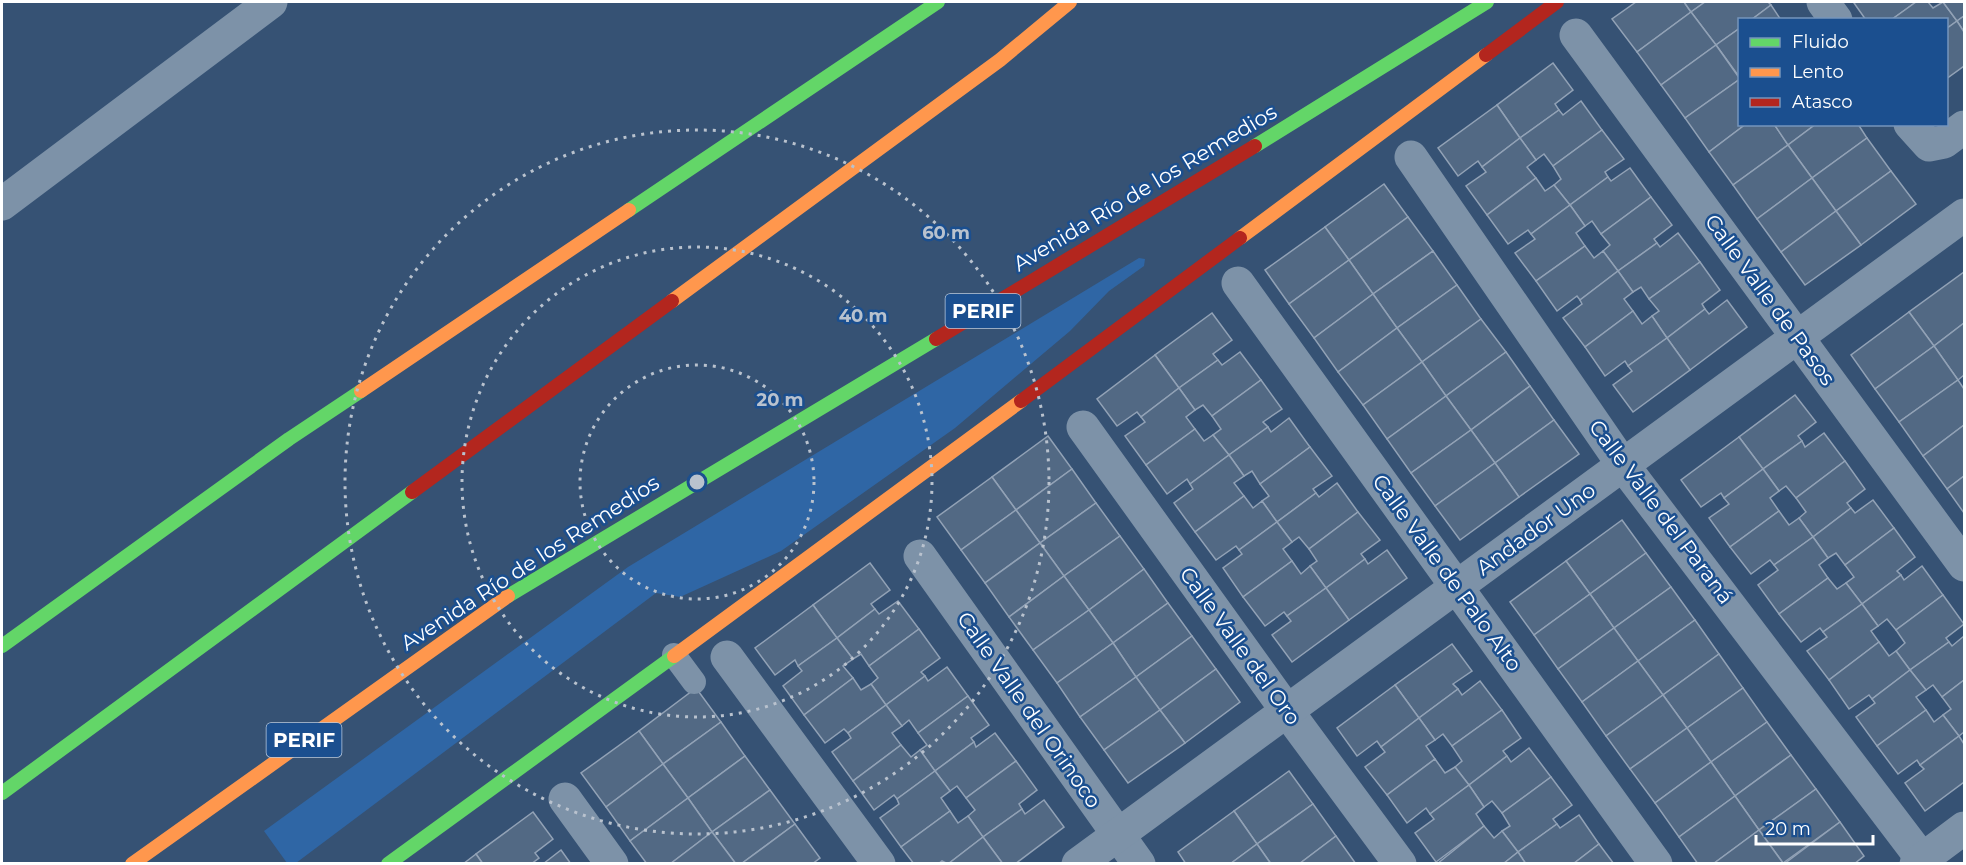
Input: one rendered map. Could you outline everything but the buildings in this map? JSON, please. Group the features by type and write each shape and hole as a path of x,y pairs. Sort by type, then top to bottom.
{"highway":[{"path":"2,646 289,439 938,2"},
{"path":"2,793 1000,60 1070,2"},
{"name":"Avenida Río de los Remedios","path":"132,864 476,617 570,557 1158,207 1487,2"},
{"path":"388,864 920,476 1557,2"}],"street":[{"path":"2,204 271,2"},
{"path":"1823,2 1835,18"},
{"name":"Calle Valle de Pasos","path":"1576,35 1965,565"},
{"path":"1912,126 1929,145 1944,142 1965,127"},
{"name":"Calle Valle del Paraná","path":"1411,157 1623,465 1919,861"},
{"name":"Andador Uno","path":"1078,864 1965,215"},
{"name":"Calle Valle de Palo Alto","path":"1238,283 1656,864"},
{"name":"Calle Valle del Oro","path":"1083,427 1400,864"},
{"name":"Calle Valle del Orinoco","path":"920,556 1138,864"},
{"path":"727,657 879,864"},
{"path":"565,799 612,864"},
{"path":"1919,861 1965,828"}],"lane":[{"path":"674,655 694,682"}],"shaded area":[{"path":"1139,258 1145,259 1144,266 1109,291 1070,331 955,428 781,551 680,597 656,593 296,863 287,863 264,831 628,567"}],"traffic: fast":[{"path":"629,210 938,2"},
{"path":"1255,146 1487,2"},
{"path":"508,596 936,339"},
{"path":"2,646 289,439 361,391"},
{"path":"2,793 412,492"},
{"path":"388,864 674,656"}],"traffic: slow":[{"path":"672,301 1000,60 1070,2"},
{"path":"1240,238 1486,55"},
{"path":"361,391 629,210"},
{"path":"674,656 1021,401"},
{"path":"132,864 508,596"}],"traffic: jam":[{"path":"1486,55 1557,2"},
{"path":"936,339 1255,146"},
{"path":"1021,401 1240,238"},
{"path":"412,492 672,301"}]}
